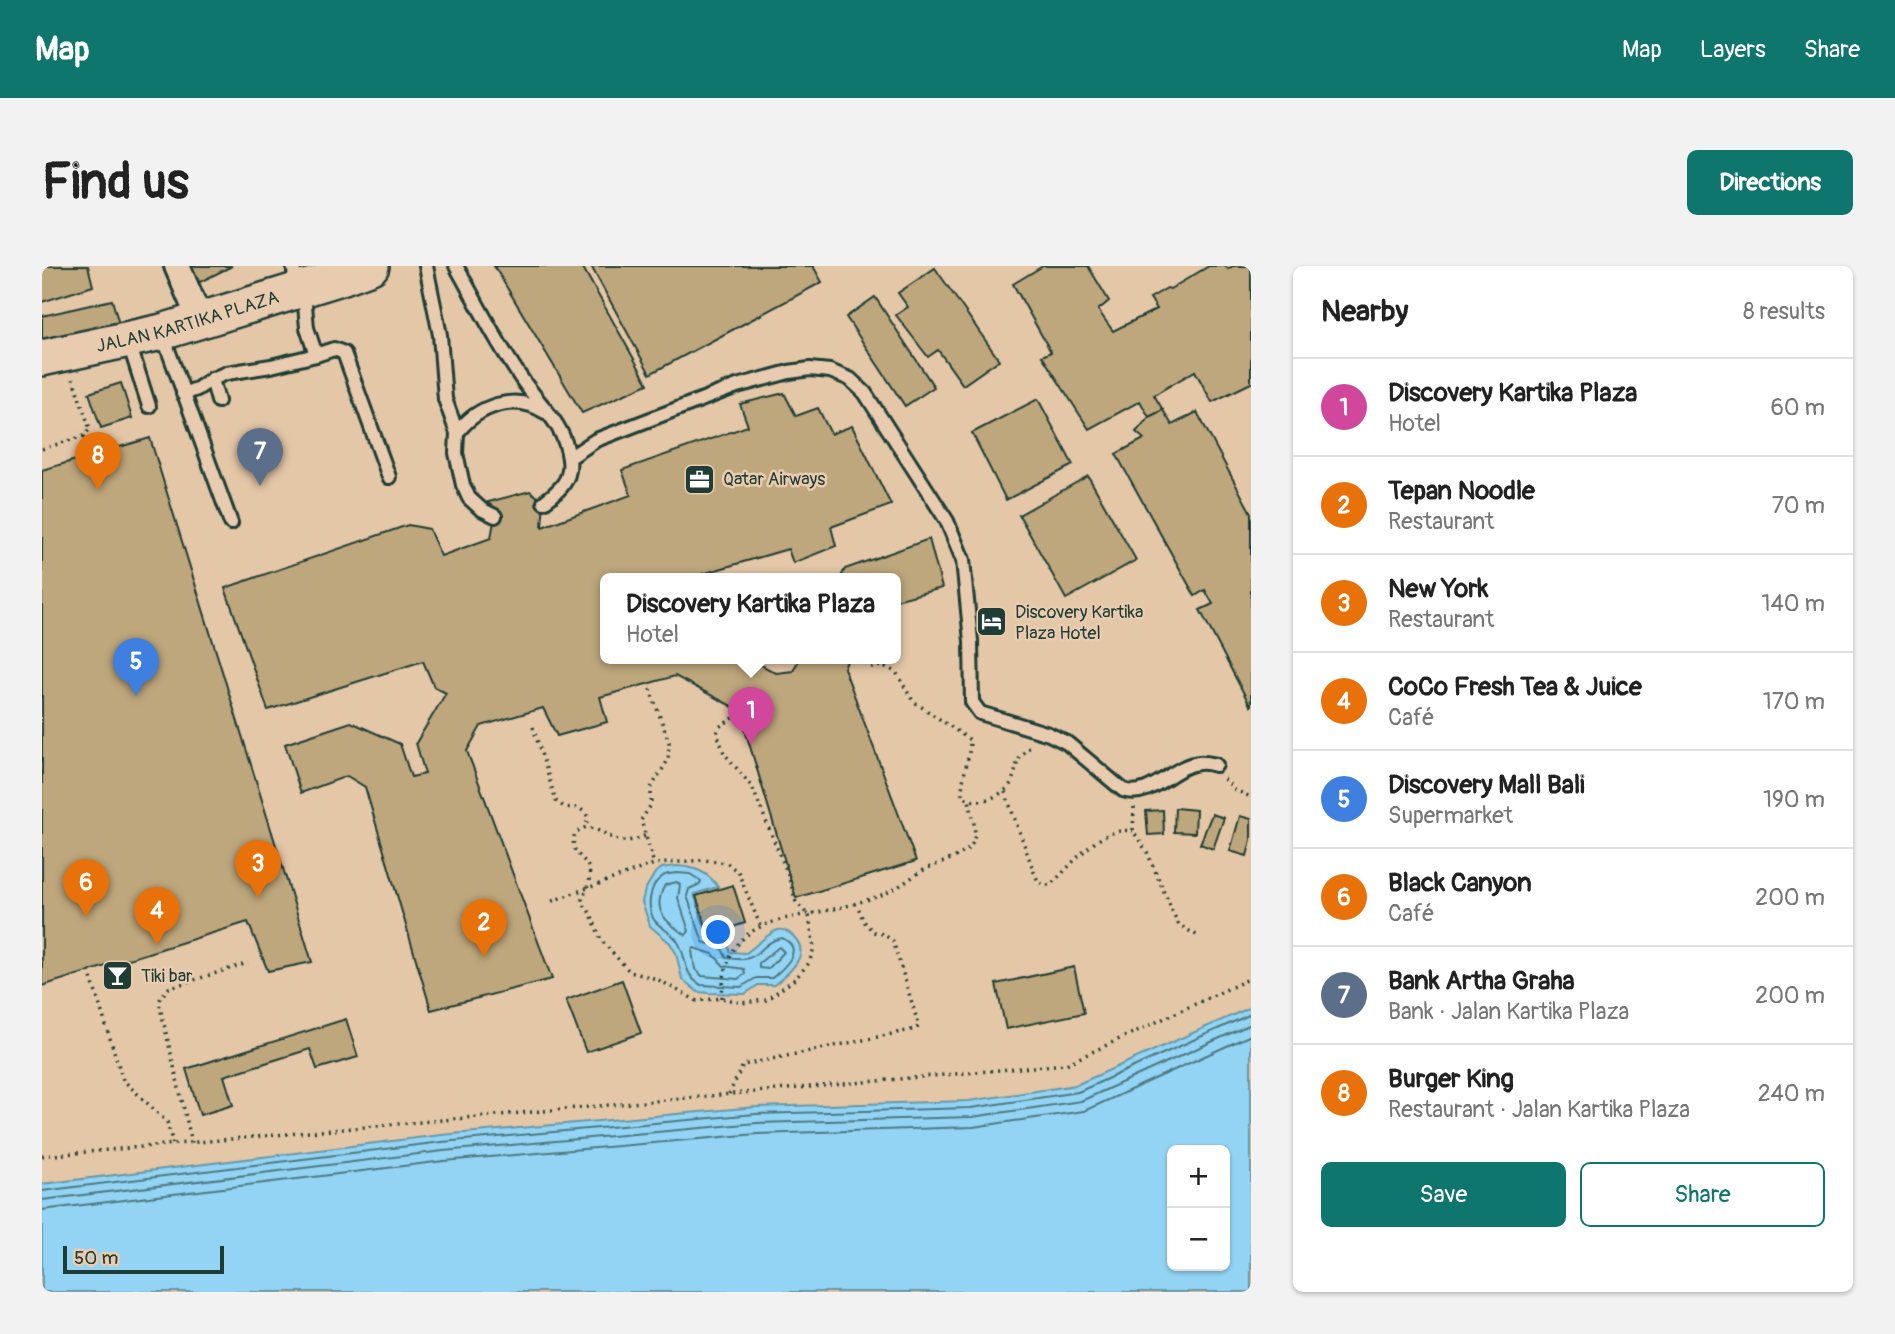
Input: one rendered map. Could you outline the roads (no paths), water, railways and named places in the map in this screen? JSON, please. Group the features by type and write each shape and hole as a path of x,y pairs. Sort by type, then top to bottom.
{"main road":[{"name":"JALAN KARTIKA PLAZA","path":"54,356 145,336 200,320 298,282 371,266"}],"street":[{"path":"177,266 200,320"}],"lane":[{"path":"426,266 440,335 445,399 457,433 456,453 463,485 469,498 481,509 495,516"},
{"path":"456,266 521,378 560,427 569,457 567,480 557,493 544,502"},
{"path":"298,282 307,328 316,355"},
{"path":"145,336 183,394 230,523"},
{"path":"145,336 149,405"},
{"path":"183,394 227,373 271,366 334,349 344,353 389,477"},
{"path":"569,457 596,440 750,383 789,372 810,369 830,371 850,379 865,393 947,521 963,560 971,641 972,702 980,713 1049,734 1067,743 1123,790 1132,793 1144,790 1185,767 1200,763 1216,765"},
{"path":"212,379 218,401"},
{"path":"457,433 470,418 484,409 506,403 524,402 551,416"}],"water":[{"path":"677,866 700,871 718,887 694,894 708,938 725,932 730,952 746,953 774,932 786,931 793,936 800,950 791,969 774,985 758,985 745,994 698,992 682,979 676,953 670,943 650,926 642,902 645,890 655,873 662,868"},
{"path":"1251,1007 1251,1292 42,1292 42,1184 441,1135 756,1107 969,1101 1076,1085"}],"place":[{"name":"Qatar Airways","path":"700,479"},
{"name":"Bank Artha Graha","path":"260,486"},
{"name":"Burger King","path":"98,490"},
{"name":"Discovery Kartika Plaza Hotel","path":"992,622"},
{"name":"Discovery Mall Bali","path":"136,696"},
{"name":"Discovery Kartika Plaza","path":"751,745"},
{"name":"New York","path":"258,898"},
{"name":"Black Canyon","path":"86,917"},
{"name":"CoCo Fresh Tea & Juice","path":"157,945"},
{"name":"Tepan Noodle","path":"484,957"},
{"name":"Tiki bar","path":"118,976"}]}
